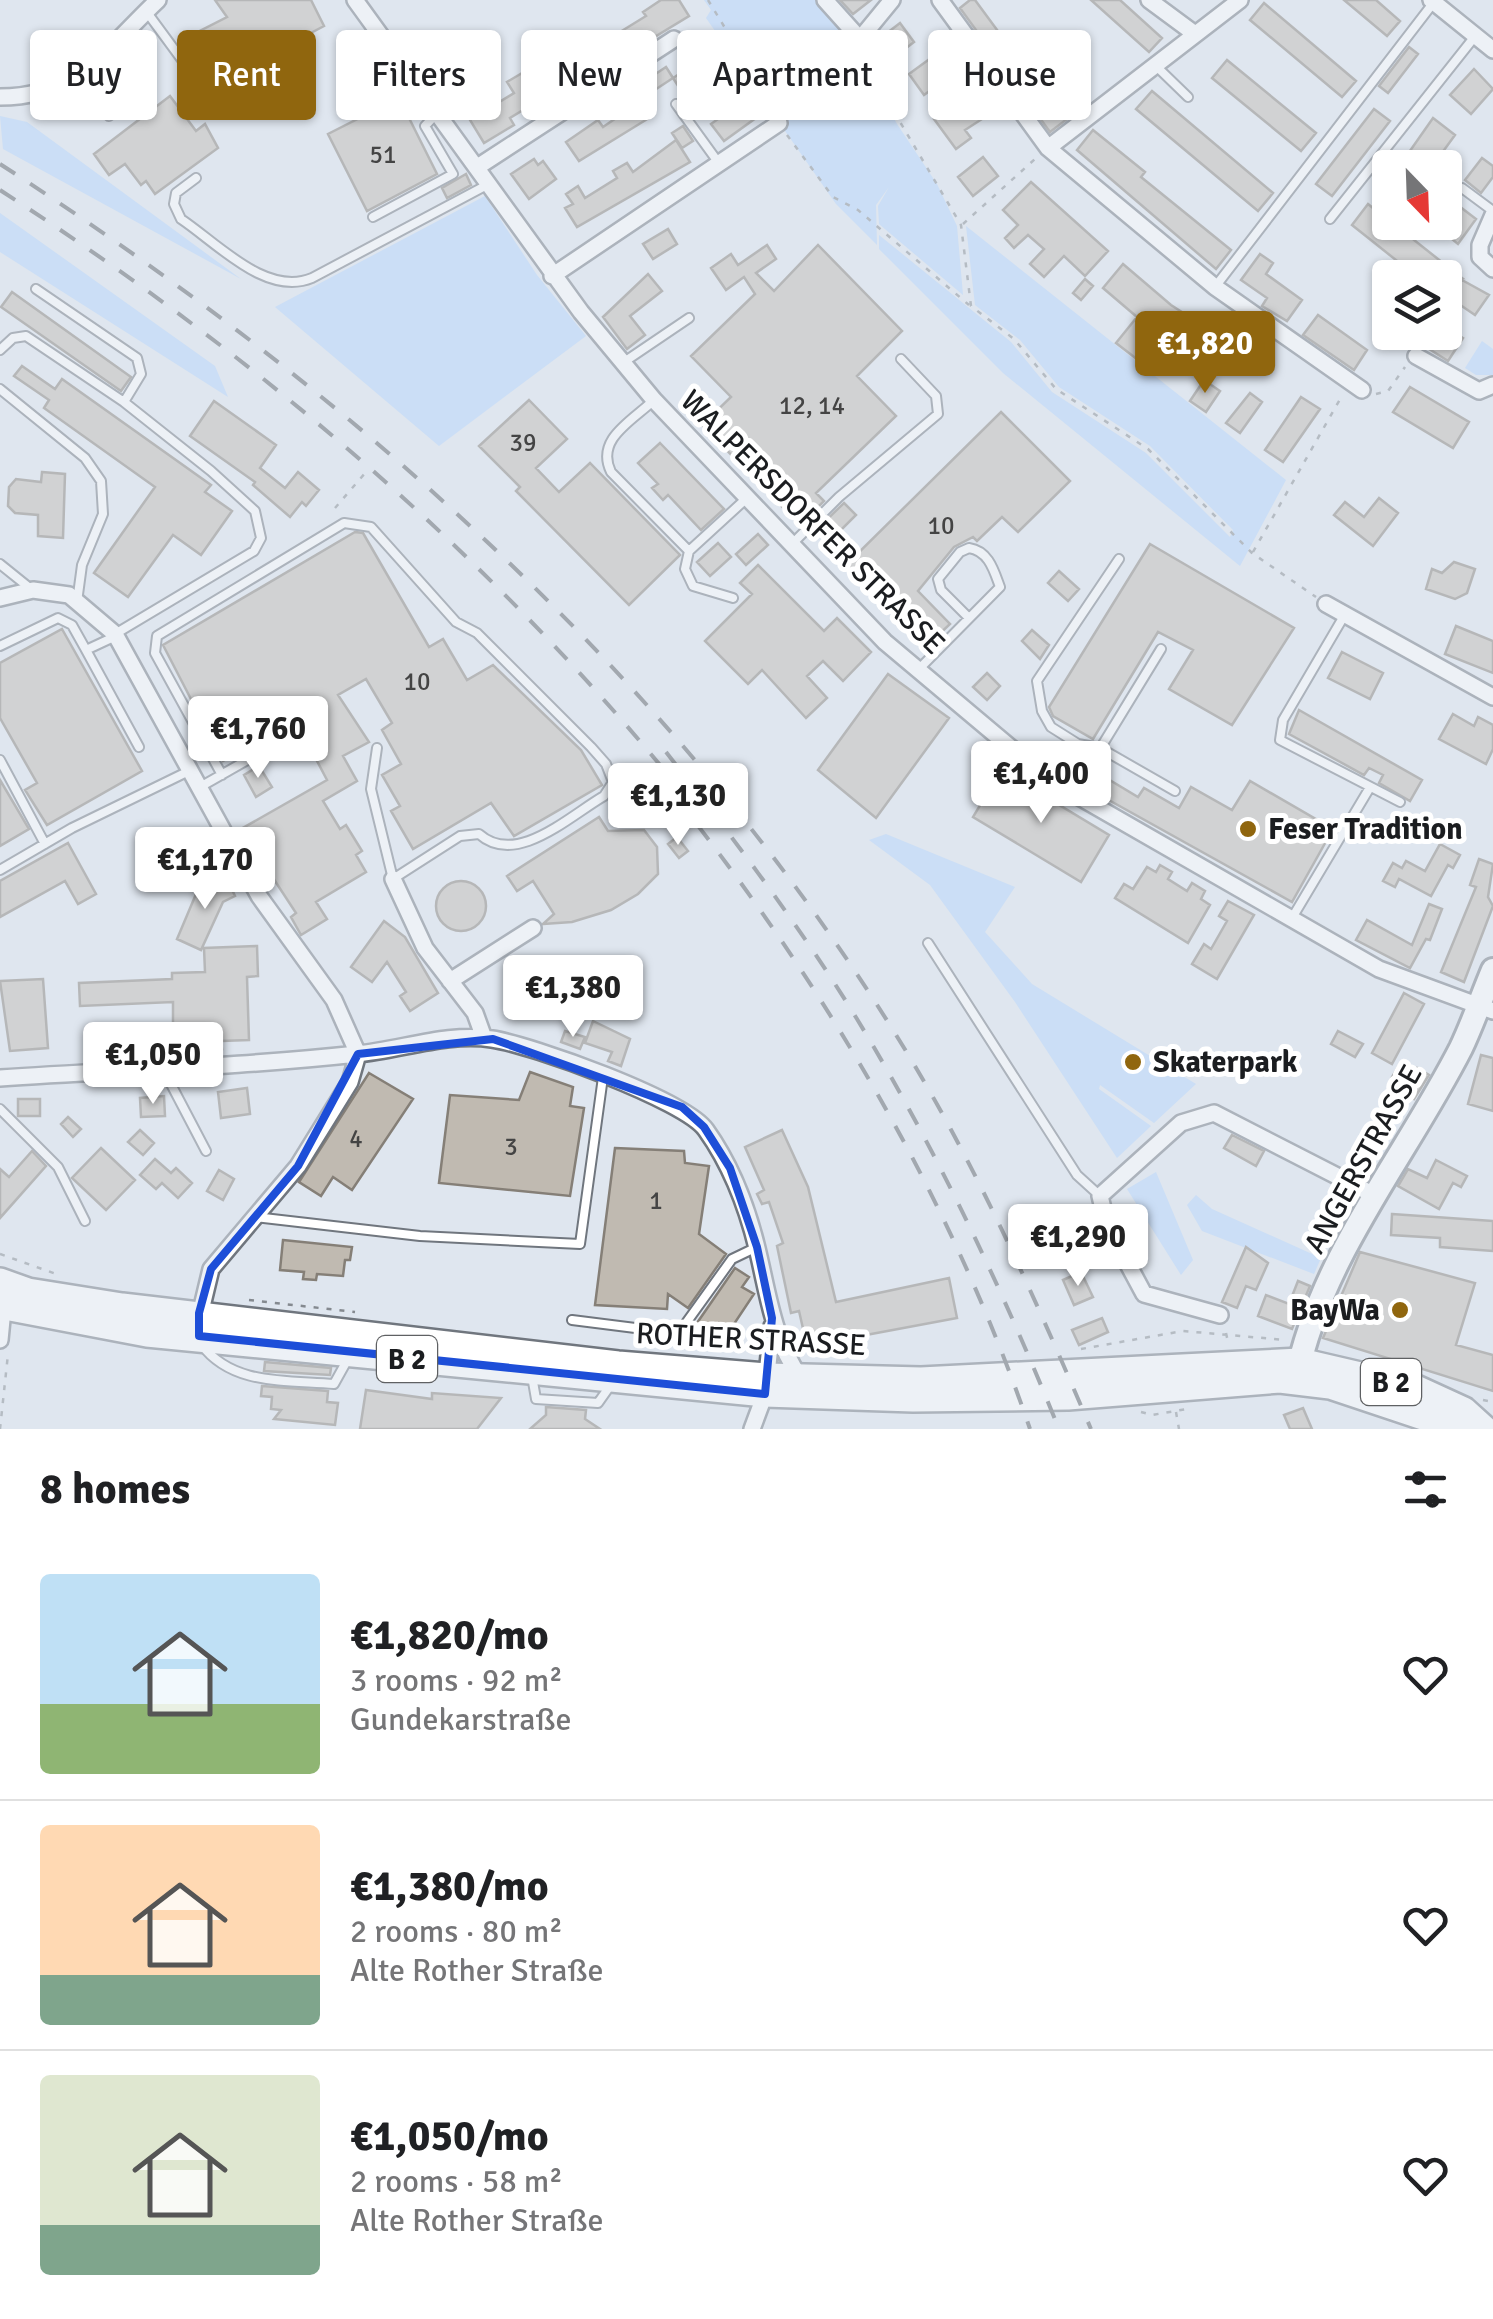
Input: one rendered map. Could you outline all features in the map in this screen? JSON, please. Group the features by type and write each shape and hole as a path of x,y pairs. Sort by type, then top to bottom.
{"main road":[{"name":"ROTHER STRASSE","path":"0,1281 200,1331"},
{"name":"ROTHER STRASSE","path":"3,1306 147,1334 200,1331 352,1343 913,1399 1068,1397 1296,1361 1330,1386 1418,1420 1478,1424"},
{"name":"ROTHER STRASSE","path":"352,1343 531,1371 616,1372"},
{"name":"ROTHER STRASSE","path":"765,1385 800,1377 922,1380 1296,1361 1416,1388 1478,1424"}],"street":[{"name":"WALPERSDORFER STRASSE","path":"355,0 377,30"},
{"path":"825,0 848,30"},
{"path":"871,30 892,0"},
{"path":"940,0 1048,148 1215,288 1355,387"},
{"path":"1149,0 1195,34"},
{"path":"1048,148 1240,0"},
{"path":"1432,1 1493,50"},
{"path":"126,30 152,6"},
{"path":"478,163 674,40"},
{"path":"0,98 30,96"},
{"name":"WALPERSDORFER STRASSE","path":"445,120 552,276 654,400 886,642 918,670 1048,779 1379,969 1486,1009"},
{"path":"552,276 721,166 779,123"},
{"path":"1493,213 1480,246 1480,257 1493,269"},
{"path":"1416,356 1479,391 1493,385"},
{"path":"0,598 33,590 69,595 116,635 259,896 334,1000 358,1054 350,1082 298,1166 250,1217 210,1269 200,1331"},
{"path":"1326,604 1493,697"},
{"path":"393,879 424,948 475,1013 484,1038"},
{"path":"450,981 533,928"},
{"name":"ANGERSTRASSE","path":"1296,1361 1329,1280 1374,1195 1486,1009 1493,970"},
{"path":"0,1078 358,1054 484,1038 603,1077 682,1107 704,1126 730,1168 757,1247 772,1318 800,1377"},
{"path":"1220,1315 1144,1294 1106,1225 1100,1196 1181,1123 1214,1112 1374,1195"},
{"path":"0,1281 4,1346"},
{"path":"756,1427 772,1318"}],"lane":[{"path":"1215,288 1432,1"},
{"path":"152,6 177,46"},
{"path":"1330,220 1476,35"},
{"path":"1155,65 1188,96"},
{"path":"676,104 721,166"},
{"path":"430,120 425,126 454,174"},
{"path":"373,217 478,163"},
{"path":"196,178 176,193 174,204 181,218 263,276 285,284 312,278 491,183"},
{"path":"1462,188 1493,213"},
{"path":"36,289 137,358 142,374 124,402"},
{"path":"624,362 689,318"},
{"path":"0,350 13,338 26,336 124,402 240,496 255,511 262,532 254,551 86,650"},
{"path":"793,543 839,497 938,414 936,396 901,359"},
{"path":"0,389 85,458 101,481 104,514 82,565 77,602"},
{"path":"654,400 608,442 605,460 611,472 689,551"},
{"path":"733,598 693,586 685,568 689,551 748,497"},
{"path":"222,775 155,653 156,636 344,523 371,527 456,622 478,633 592,747 613,782 604,796 517,847 500,848 479,834 460,836 393,879 370,789 377,748"},
{"path":"918,670 1000,587 983,554 969,548 938,579 942,590 969,618"},
{"path":"1118,559 1037,681 1042,712 1051,726 1078,744 1100,748 1175,791"},
{"path":"0,564 33,590"},
{"path":"1344,616 1283,720 1280,740 1368,789 1400,802"},
{"path":"0,646 58,618 72,625 139,748"},
{"path":"1073,793 1161,649"},
{"path":"200,787 272,746 289,752"},
{"path":"0,760 45,844"},
{"path":"0,870 191,770"},
{"path":"1290,920 1368,789"},
{"path":"928,943 1078,1175 1100,1196"},
{"path":"162,1067 206,1151"},
{"path":"250,1217 420,1236 580,1244 603,1077"},
{"path":"0,1109 58,1167 85,1220"},
{"path":"572,1320 659,1332 681,1330 732,1259 757,1247"},
{"path":"200,1331 215,1362 246,1377 334,1384 352,1343"}],"path":[{"path":"708,0 779,123 833,197 858,210 1014,339 1056,389 1148,449 1252,553 1326,604"},
{"path":"779,123 782,120"},
{"path":"902,120 961,225 970,306"},
{"path":"961,225 1048,148"},
{"path":"1252,553 1355,387 1380,395 1388,391 1416,356"},
{"path":"335,508 366,472"},
{"path":"1081,1349 1183,1331 1296,1361"},
{"path":"0,1429 4,1346"},
{"path":"1179,1429 1176,1412 1192,1408"}],"highlighted area":[{"path":"493,1039 682,1107 704,1127 730,1168 757,1247 772,1318 765,1394 199,1336 199,1313 211,1269 298,1166 358,1054"}],"shaded area":[{"path":"704,0 817,0 843,30 714,30 706,18 711,10"},
{"path":"0,116 27,122 241,279 3,149"},
{"path":"777,120 895,120 937,184 957,226 963,295 879,224 878,206 889,187 876,205 877,245 836,204"},
{"path":"485,196 537,275 586,336 439,446 275,307"},
{"path":"0,213 215,366 228,397 0,252"},
{"path":"966,226 1286,480 1240,566 1003,373 879,249 879,235 1011,342 1052,392 1146,453 1230,537 1233,530 1150,446 1059,387 1020,340 975,305"},
{"path":"1482,341 1493,349 1493,375 1476,375 1465,368"},
{"path":"886,834 1015,887 985,932 1032,984 1196,1084 1154,1123 1100,1085 1099,1089 1151,1126 1117,1158 1015,1002 930,885 869,840"},
{"path":"1156,1172 1193,1260 1181,1275 1127,1189"},
{"path":"1196,1195 1212,1209 1321,1258 1314,1274 1202,1231 1187,1205"}],"building":[{"path":"215,0 311,0 324,26 316,30 202,30 227,17"},
{"path":"661,0 679,0 689,16 657,35 657,30 623,30 646,16 643,12"},
{"path":"840,0 871,0 853,14"},
{"path":"975,0 997,30 976,30 960,8"},
{"path":"1091,0 1120,0 1162,38 1149,52"},
{"path":"1344,0 1376,0 1400,21 1387,36"},
{"path":"1264,3 1356,81 1342,97 1250,20"},
{"path":"1409,47 1418,54 1388,93 1379,86"},
{"path":"928,60 928,92 924,95 909,74"},
{"path":"1227,60 1316,133 1301,151 1212,78"},
{"path":"666,67 673,78 657,89 657,73"},
{"path":"1474,69 1493,89 1471,114 1450,95"},
{"path":"521,74 521,111 510,118 514,125 484,143 470,120 501,120 501,101 514,93 507,82"},
{"path":"1152,91 1273,193 1258,211 1136,109"},
{"path":"170,96 177,105 177,120 188,120 196,131 205,124 218,148 155,194 146,181 141,185 125,164 109,175 94,154 139,120 157,120 157,106"},
{"path":"1374,109 1390,121 1332,196 1316,184"},
{"path":"1433,118 1455,135 1444,150 1411,150"},
{"path":"356,120 410,120 437,174 367,211 328,134"},
{"path":"598,120 603,127 613,120 646,120 579,161 566,142"},
{"path":"717,120 753,120 724,141 711,124"},
{"path":"935,120 980,120 965,130 971,138 956,149"},
{"path":"1041,120 1066,120 1050,132"},
{"path":"683,126 693,141 682,148 672,133"},
{"path":"1093,130 1145,172 1141,177 1231,250 1216,269 1077,150"},
{"path":"676,140 690,162 577,227 565,208 573,204 566,194 578,186 585,198 617,178 613,171 627,163 633,172"},
{"path":"983,157 998,176 973,196 958,177"},
{"path":"1482,158 1493,166 1493,177 1481,193 1465,180"},
{"path":"534,159 538,165 543,161 556,179 529,199 511,174"},
{"path":"466,174 471,185 447,198 442,188"},
{"path":"1031,182 1108,251 1085,276 1064,256 1044,277 1030,264 1044,249 1028,235 1014,248 1005,238 1018,225 1003,210"},
{"path":"1368,204 1372,207 1372,240 1414,240 1439,260 1396,260 1352,225"},
{"path":"1462,208 1476,219 1462,238"},
{"path":"668,229 677,244 653,259 643,244"},
{"path":"767,245 776,259 756,273 774,291 818,245 902,331 857,376 896,416 816,493 824,501 800,525 702,425 731,397 691,356 755,294 744,277 726,290 711,268 731,254 738,265"},
{"path":"1260,254 1273,263 1266,274 1302,300 1287,321 1262,306 1267,298 1241,280"},
{"path":"1123,264 1171,305 1213,332 1198,353 1161,330 1138,360 1116,343 1137,317 1103,288"},
{"path":"648,274 662,291 630,316 645,335 627,349 603,317"},
{"path":"1085,279 1093,286 1081,300 1073,293"},
{"path":"1462,280 1489,295 1475,315 1462,306"},
{"path":"12,292 131,377 121,391 1,307"},
{"path":"1318,315 1367,350 1354,370 1303,335"},
{"path":"1431,350 1455,350 1448,361"},
{"path":"22,366 55,389 62,379 211,485 205,492 232,511 201,555 173,535 128,597 94,573 155,487 44,408 49,400 14,376"},
{"path":"1204,380 1220,391 1206,412 1190,401"},
{"path":"1410,387 1469,422 1453,448 1393,412"},
{"path":"1250,393 1262,402 1240,433 1226,423"},
{"path":"1301,397 1320,409 1283,462 1265,450"},
{"path":"529,400 567,439 536,468 559,492 590,463 680,555 629,605 516,491 520,487 479,446"},
{"path":"214,401 276,445 260,468 285,488 298,472 319,490 306,506 302,502 290,517 253,485 255,482 190,436"},
{"path":"1001,412 1070,481 1018,532 1002,517 977,541 973,537 954,547 918,591 950,624 926,647 845,566"},
{"path":"660,443 724,509 701,530 668,495 663,500 652,488 658,484 638,463"},
{"path":"42,472 65,474 63,538 38,536 38,515 15,513 8,506 9,487 16,479 41,482"},
{"path":"1379,498 1398,513 1373,546 1334,515 1345,502 1364,517"},
{"path":"844,503 856,515 829,542 817,529"},
{"path":"355,532 363,533 429,647 443,639 467,680 493,665 581,750 602,785 514,836 491,803 413,849 391,811 400,806 382,775 401,764 382,730 392,723 366,679 338,695 369,742 343,756 357,781 323,801 340,829 346,825 362,851 356,855 366,872 316,902 327,919 301,935 291,917 296,913 241,829 327,780 295,719 223,761 163,645"},
{"path":"758,534 768,545 746,565 736,554"},
{"path":"718,543 731,557 710,576 697,562"},
{"path":"1150,544 1294,628 1232,725 1169,689 1193,650 1158,632 1093,739 1053,716 1049,707"},
{"path":"1454,562 1475,569 1467,593 1455,599 1426,589 1432,569 1442,573"},
{"path":"758,565 824,631 837,618 871,652 843,681 823,661 807,676 827,698 806,718 762,670 748,684 705,641 752,594 740,583"},
{"path":"1059,571 1079,589 1068,601 1048,583"},
{"path":"1456,626 1493,641 1493,673 1445,654"},
{"path":"62,629 142,771 47,825 25,790 37,783 0,718 0,663"},
{"path":"1032,630 1049,645 1040,659 1022,641"},
{"path":"1342,652 1383,673 1370,699 1328,678"},
{"path":"987,673 1000,686 987,700 973,687"},
{"path":"888,674 949,718 876,818 818,770"},
{"path":"1299,710 1422,780 1410,801 1379,783 1383,775 1369,768 1364,775 1289,734"},
{"path":"1453,714 1474,726 1478,717 1493,725 1493,749 1486,764 1439,739"},
{"path":"259,766 272,787 256,797 244,775"},
{"path":"1001,770 1109,835 1081,882 973,817"},
{"path":"1098,773 1138,797 1144,788 1179,808 1191,787 1232,810 1250,781 1333,829 1292,902 1089,789"},
{"path":"0,780 29,829 0,846"},
{"path":"599,817 608,831 644,830 657,847 658,874 638,894 611,910 572,922 543,924 554,914 533,881 517,891 507,876"},
{"path":"677,837 688,851 679,858 668,844"},
{"path":"68,843 96,894 78,904 65,881 0,917 0,881"},
{"path":"1440,844 1460,855 1453,868 1448,865 1431,896 1399,879 1395,887 1383,881 1393,863 1402,868 1406,861 1425,871"},
{"path":"1479,859 1493,864 1488,897 1493,906 1464,982 1441,972 1476,887 1470,885"},
{"path":"1160,865 1172,872 1168,879 1187,891 1192,883 1205,891 1201,899 1210,905 1188,943 1115,898 1124,884 1133,889 1147,867 1156,872"},
{"path":"225,875 235,896 223,902 201,950 177,939 199,887"},
{"path":"461,881 479,888 486,906 479,924 461,931 443,924 436,906 443,888"},
{"path":"1228,901 1254,915 1217,979 1192,964 1204,944 1211,949 1227,921 1219,916"},
{"path":"1429,904 1442,909 1430,940 1426,939 1410,968 1356,940 1367,920 1412,945"},
{"path":"384,921 405,937 438,993 410,1011 400,996 406,992 387,962 372,982 351,967"},
{"path":"257,946 258,976 247,977 249,1040 221,1041 222,1049 184,1050 184,1025 173,1025 173,1002 80,1006 79,983 172,979 172,973 205,972 204,948"},
{"path":"43,979 48,1048 10,1051 0,981"},
{"path":"1404,993 1424,1004 1392,1064 1372,1053"},
{"path":"593,1021 630,1039 621,1066 608,1061 612,1052 585,1043"},
{"path":"565,1031 585,1037 580,1049 561,1042"},
{"path":"1338,1031 1363,1044 1355,1057 1331,1044"},
{"path":"1481,1055 1493,1058 1493,1111 1468,1104"},
{"path":"1398,1067 1412,1075 1417,1068 1429,1075 1414,1099 1402,1092 1407,1085 1392,1077"},
{"path":"530,1072 573,1087 570,1106 584,1108 570,1196 439,1183 450,1095 519,1100"},
{"path":"369,1073 413,1099 352,1190 333,1177 321,1196 299,1182"},
{"path":"247,1088 250,1114 221,1118 218,1092"},
{"path":"164,1096 165,1116 141,1117 140,1098"},
{"path":"18,1099 40,1099 40,1116 18,1116"},
{"path":"68,1117 81,1129 73,1137 61,1124"},
{"path":"140,1130 154,1143 143,1155 128,1142"},
{"path":"782,1130 808,1187 836,1302 949,1278 957,1318 807,1346 799,1311 791,1313 777,1246 783,1243 769,1202 762,1204 757,1194 764,1190 745,1147"},
{"path":"1232,1135 1264,1151 1256,1166 1224,1148"},
{"path":"101,1148 135,1180 106,1210 72,1178"},
{"path":"615,1148 684,1151 685,1163 709,1166 699,1234 726,1254 688,1308 668,1294 667,1309 595,1305"},
{"path":"32,1151 46,1166 0,1218 0,1169 9,1177"},
{"path":"155,1159 171,1173 176,1168 192,1183 178,1198 162,1183 156,1189 140,1175"},
{"path":"1436,1160 1467,1176 1461,1187 1453,1183 1439,1209 1398,1186 1408,1169 1427,1178"},
{"path":"219,1170 234,1179 223,1200 207,1191"},
{"path":"1392,1214 1493,1221 1493,1251 1440,1247 1440,1238 1391,1235"},
{"path":"283,1240 352,1247 343,1276 317,1274 316,1280 303,1279 304,1272 280,1270"},
{"path":"1246,1247 1268,1263 1256,1290 1246,1286 1237,1308 1222,1302"},
{"name":"BayWa","path":"1360,1252 1475,1283 1456,1345 1493,1355 1493,1391 1323,1338"},
{"path":"735,1268 749,1277 742,1287 754,1294 730,1330 719,1323 712,1333 697,1323"},
{"path":"1081,1272 1093,1297 1074,1305 1063,1280"},
{"path":"1298,1281 1310,1286 1292,1329 1258,1316 1266,1295 1289,1304"},
{"path":"1102,1318 1108,1332 1079,1345 1072,1330"},
{"path":"265,1362 331,1368 330,1375 264,1371"},
{"path":"262,1386 328,1391 327,1402 338,1403 335,1425 274,1419 281,1410 271,1409 272,1397 261,1396"},
{"path":"366,1390 432,1399 432,1393 501,1398 477,1429 360,1429"},
{"path":"546,1407 586,1410 585,1419 600,1429 530,1429 546,1415"},
{"path":"1303,1408 1312,1429 1290,1429 1284,1415"}],"railway":[{"path":"0,164 133,254 263,350 388,452 507,561 621,676 726,798 824,926 912,1061 1008,1242 1091,1429"},
{"path":"0,190 184,318 358,458 520,610 670,777"},
{"path":"666,752 789,916 886,1068 966,1220 1059,1429"},
{"path":"653,769 768,921 871,1082 959,1252 1030,1429"}],"place":[{"name":"Feser Tradition","path":"1248,829"},
{"name":"Skaterpark","path":"1133,1062"},
{"name":"BayWa","path":"1400,1310"}]}
